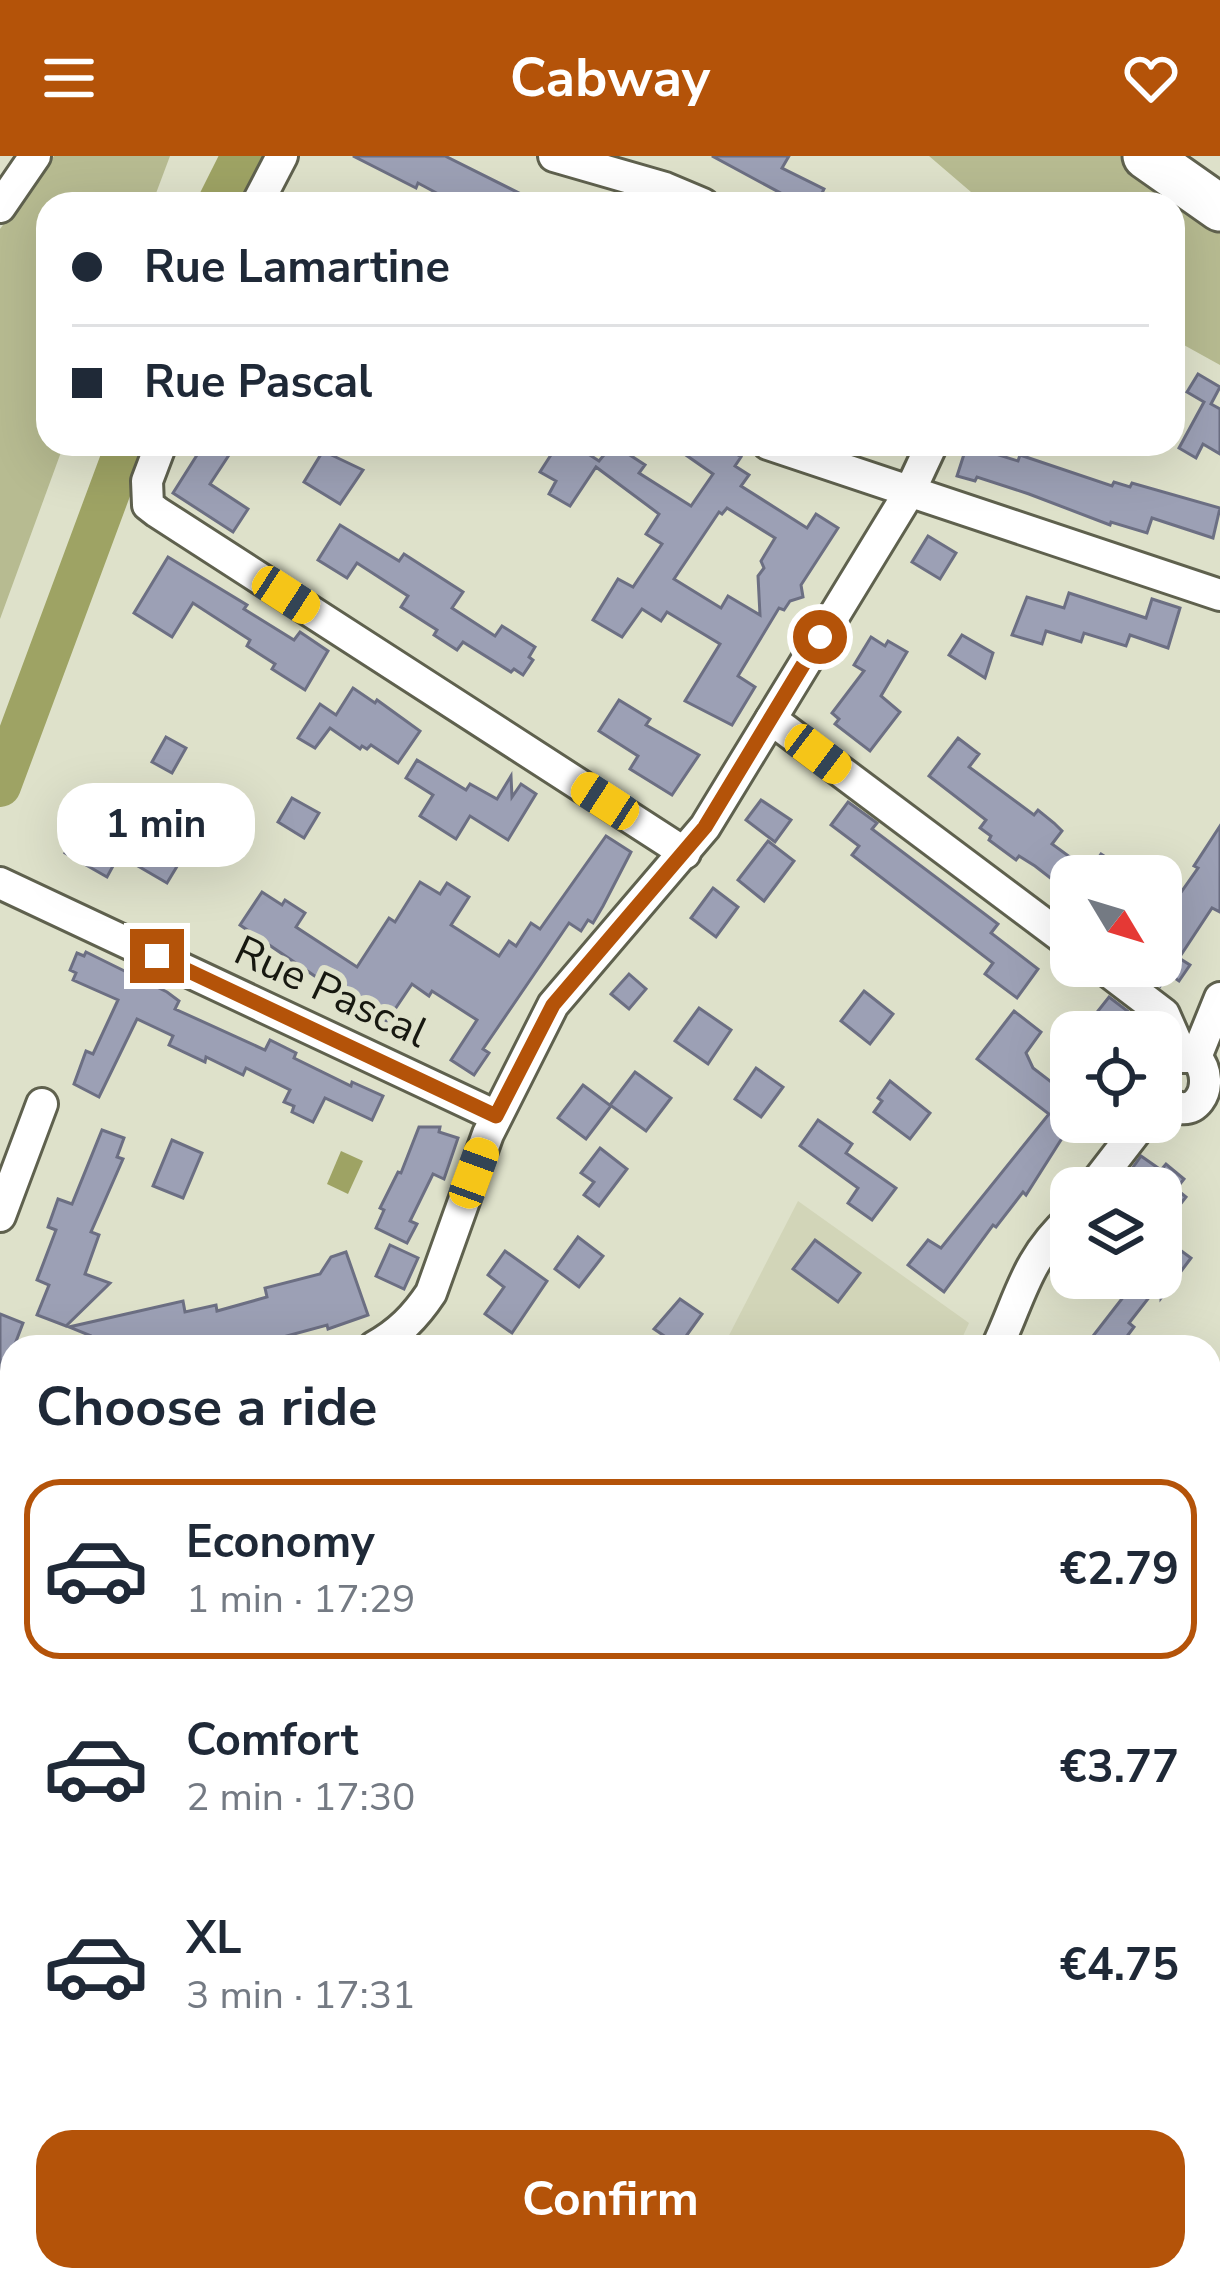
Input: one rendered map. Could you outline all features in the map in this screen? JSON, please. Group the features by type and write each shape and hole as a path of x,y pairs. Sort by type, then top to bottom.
{"highway":[{"path":"1146,156 1191,183"}],"street":[{"path":"0,207 35,156"},
{"path":"263,192 282,156"},
{"path":"554,156 675,192"},
{"path":"156,456 147,481 148,505 685,853"},
{"path":"805,456 1220,595"},
{"path":"395,1335 431,1293 496,1116 553,1005 685,853 771,719 926,456"},
{"path":"771,719 1050,928"},
{"name":"Rue Pascal","path":"0,883 496,1116"},
{"path":"1129,987 1161,1011"},
{"path":"1182,1057 1220,998"},
{"path":"1182,1061 1211,1077 1212,1109 1182,1107"},
{"path":"0,1216 42,1104"},
{"path":"1108,1167 1127,1143"},
{"path":"1001,1335 1018,1288 1050,1238"}],"shaded area":[{"path":"54,156 170,156 156,192 36,192 36,456 60,456 0,619 0,229"},
{"path":"929,156 1128,156 1174,192 971,192"},
{"path":"1185,201 1220,228 1220,365 1185,346"},
{"path":"341,1151 363,1161 348,1194 327,1184"},
{"path":"798,1201 969,1323 964,1335 729,1335"}],"building":[{"path":"353,156 445,156 517,192 435,192 418,183 416,188"},
{"path":"712,156 789,156 782,168 824,189 779,192"},
{"path":"1198,374 1220,387 1211,404 1220,409 1220,454 1203,444 1196,458 1185,452 1185,437 1204,402 1187,392"},
{"path":"196,456 228,456 210,484 248,509 233,532 173,493"},
{"path":"320,456 334,456 363,470 340,504 304,482"},
{"path":"550,456 591,456 599,461 603,456 631,456 645,465 639,473 691,506 713,474 687,456 740,456 735,466 749,475 741,486 807,528 816,514 838,528 801,585 803,597 790,601 784,610 779,608 738,676 755,687 732,725 685,701 720,644 667,612 661,621 642,609 622,637 593,620 618,579 633,587 662,544 646,534 659,514 596,467 570,506 549,494 556,481 540,472","holes":["727,508 775,538 761,561 760,615 728,596 721,608 674,579 719,512"]},
{"path":"963,456 1018,461 1023,456 1112,486 1114,482 1130,487 1132,483 1220,508 1213,538 1152,518 1147,533 1110,525 977,477 975,481 957,476"},
{"path":"340,525 399,561 404,554 463,592 452,608 495,636 502,626 535,647 523,675 463,642 457,650 434,635 437,630 401,607 408,596 357,563 347,578 318,560"},
{"path":"928,536 956,553 940,579 912,562"},
{"path":"168,557 294,640 300,632 328,651 305,690 272,669 275,664 247,646 250,640 193,603 172,637 134,613"},
{"path":"1069,593 1146,618 1152,599 1180,608 1168,648 1130,635 1126,646 1084,633 1081,642 1046,631 1042,644 1012,635 1027,597 1064,608"},
{"path":"962,635 993,653 985,678 949,655"},
{"path":"871,637 907,652 881,696 900,712 870,751 835,724 839,719 832,713 864,671 854,665"},
{"path":"353,688 420,731 398,763 371,745 360,749 330,728 315,748 298,738 320,704 336,715"},
{"path":"619,700 650,719 646,725 699,755 672,795 630,769 638,756 599,731"},
{"path":"166,737 186,748 172,773 152,762"},
{"path":"958,738 979,754 969,767 1034,815 1038,810 1062,831 1052,844 1067,855 1050,855 1050,878 1019,856 1016,860 980,828 986,820 929,776"},
{"path":"417,760 466,790 470,784 497,799 511,776 512,797 521,784 536,794 508,840 470,816 456,839 420,816 433,795 406,778"},
{"path":"292,798 319,813 304,838 278,822"},
{"path":"761,800 791,820 775,842 746,820"},
{"path":"848,802 877,823 872,829 998,924 991,933 1038,969 1017,998 985,974 993,963 852,855 859,846 831,825"},
{"path":"81,825 109,841 118,825 182,858 167,883 119,855 107,877 65,853"},
{"path":"1220,826 1220,912 1212,908 1182,953 1182,891 1198,868 1194,866"},
{"path":"606,836 631,852 603,906 593,923 588,920 581,931 569,923 483,1049 489,1053 474,1075 451,1060 477,1020 432,991 429,996 412,984 387,1021 340,998 341,994 240,925 262,892 282,905 285,900 305,913 296,927 357,967 389,918 395,922 420,882 440,894 447,883 469,897 451,925 499,956 509,941 516,946 531,923 540,929"},
{"path":"768,841 794,861 764,901 738,880"},
{"path":"713,888 738,907 716,937 691,918"},
{"path":"86,952 167,992 179,1001 175,1009 265,1050 270,1040 296,1053 294,1058 383,1096 372,1120 325,1098 313,1122 292,1112 294,1106 284,1102 290,1090 246,1068 243,1075 206,1057 205,1062 169,1045 173,1036 137,1019 99,1097 74,1084 86,1051 93,1054 118,1000 73,980 76,973 70,970 77,953 84,956"},
{"path":"629,974 646,989 629,1009 611,994"},
{"path":"864,991 893,1014 870,1044 841,1021"},
{"path":"1109,997 1127,1011 1098,1011"},
{"path":"699,1008 731,1030 708,1064 675,1041"},
{"path":"1014,1011 1041,1032 1026,1053 1033,1068 1050,1081 1050,1143 1059,1143 1026,1195 1023,1192 993,1225 944,1292 908,1265 928,1240 941,1248 1049,1114 977,1059"},
{"path":"756,1068 783,1087 761,1117 735,1099"},
{"path":"635,1072 671,1098 646,1131 610,1105"},
{"path":"890,1081 930,1113 910,1139 874,1112"},
{"path":"583,1085 611,1106 586,1139 558,1118"},
{"path":"818,1120 852,1144 846,1153 896,1188 872,1220 848,1203 858,1188 800,1146"},
{"path":"419,1127 440,1127 439,1132 458,1138 444,1179 433,1174 410,1221 417,1224 407,1243 376,1228 384,1210 380,1208 401,1173"},
{"path":"102,1130 124,1138 117,1157 123,1159 91,1232 99,1235 85,1274 110,1283 66,1326 37,1315 49,1285 37,1280 56,1230 48,1227 58,1199 72,1204"},
{"path":"172,1140 202,1153 183,1198 153,1186"},
{"path":"600,1148 627,1169 599,1206 584,1195 594,1182 581,1173"},
{"path":"1141,1156 1157,1167 1133,1167"},
{"path":"578,1237 603,1256 579,1287 555,1269"},
{"path":"815,1240 860,1273 838,1302 793,1269"},
{"path":"390,1245 418,1258 404,1289 376,1276"},
{"path":"505,1251 547,1281 512,1333 485,1314 504,1287 488,1275"},
{"path":"346,1252 368,1315 328,1329 327,1325 290,1335 89,1335 69,1327 183,1301 185,1312 216,1305 217,1311 267,1297 265,1288 320,1274 331,1257"},
{"path":"680,1299 702,1314 687,1335 663,1335 654,1329"},
{"path":"1122,1299 1148,1299 1129,1323 1134,1327 1128,1335 1094,1335"},
{"path":"0,1314 23,1323 18,1335 0,1335"}],"waterway":[{"path":"224,192 242,156"},
{"path":"0,786 123,456"}],"route":[{"path":"157,956 496,1116 553,1005 705,827 820,637"}]}
